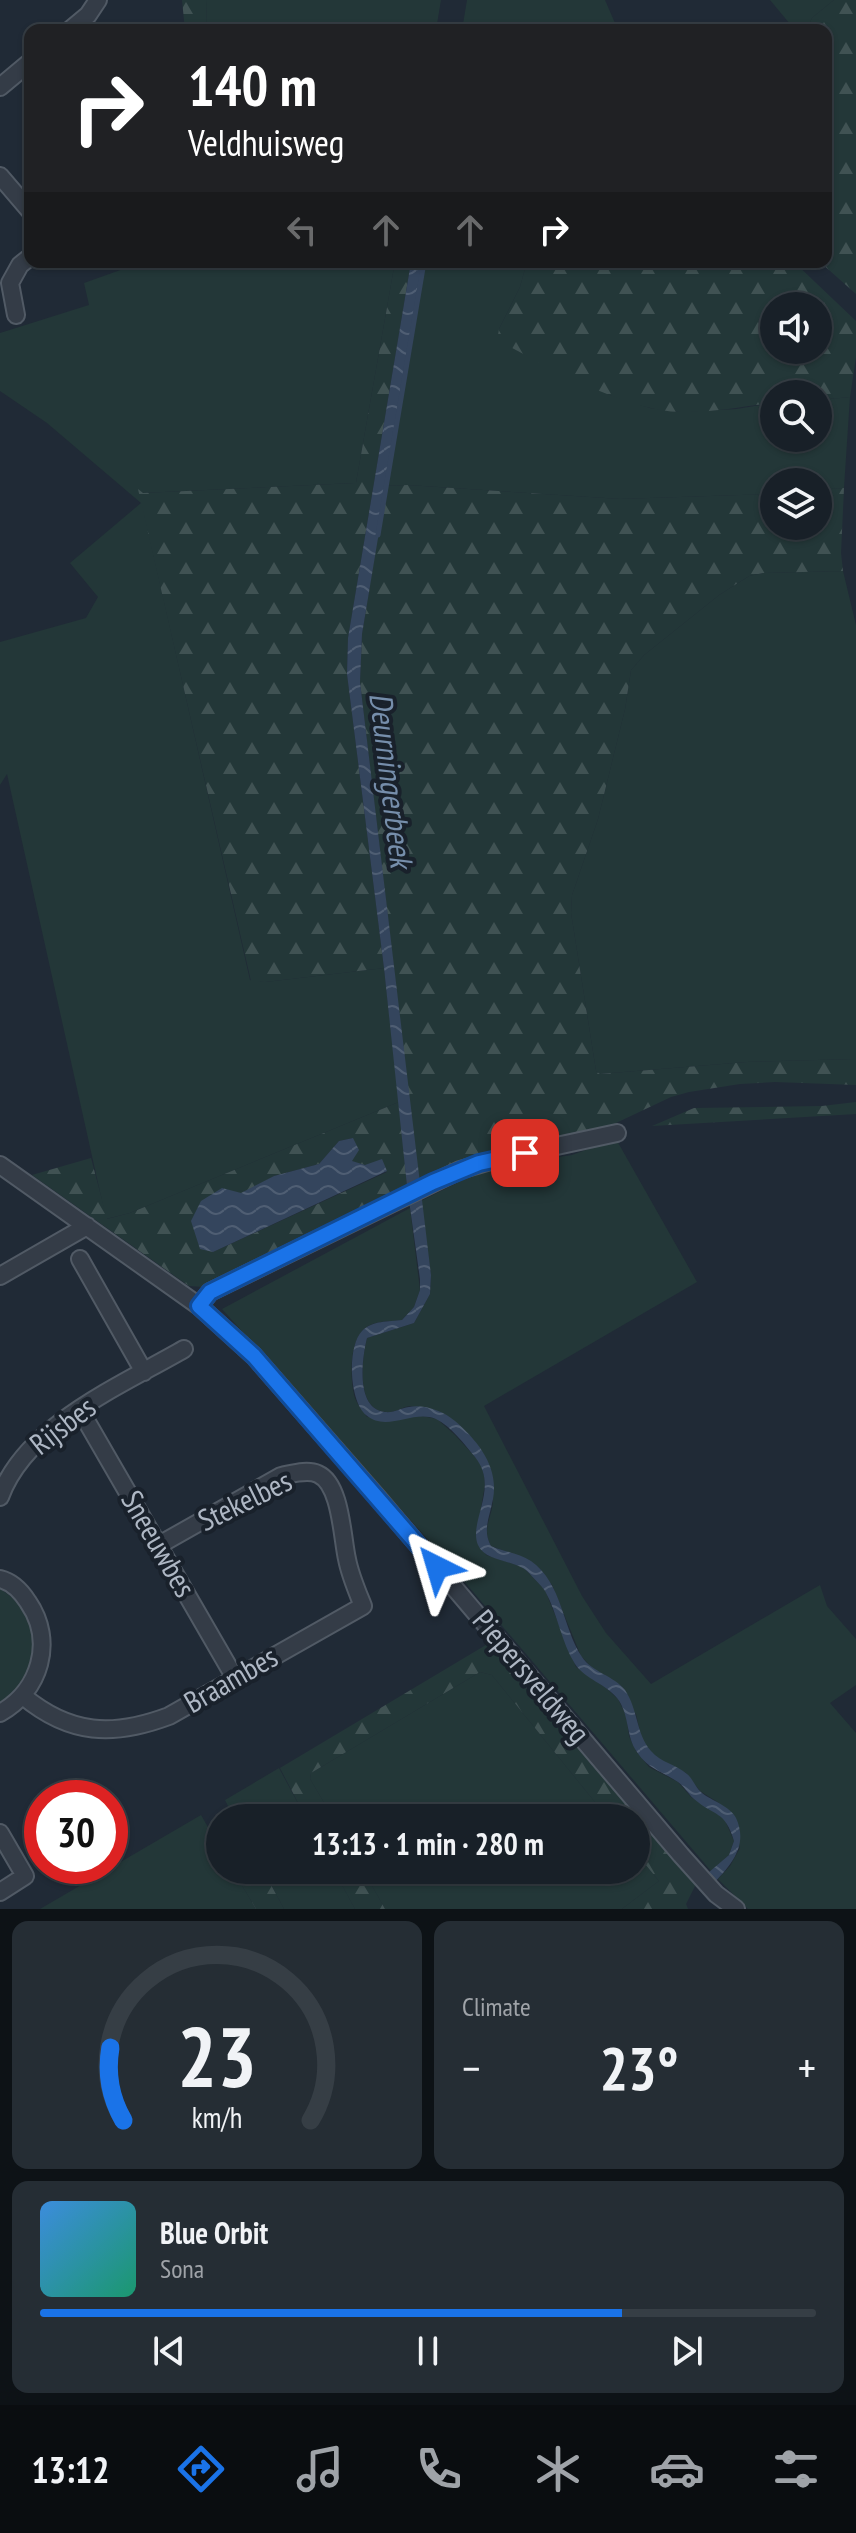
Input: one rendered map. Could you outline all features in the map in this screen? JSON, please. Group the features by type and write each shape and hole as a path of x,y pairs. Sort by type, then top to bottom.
{"street":[{"path":"77,24 98,0"},
{"path":"0,87 24,67"},
{"path":"0,176 24,204"},
{"path":"16,315 10,283 24,262"},
{"path":"199,1306 210,1292 429,1184 479,1163 617,1133"},
{"name":"Piepersveldweg","path":"0,1165 199,1306 264,1368 696,1872 716,1894 736,1909"},
{"path":"0,1276 87,1226"},
{"path":"80,1259 144,1372"},
{"name":"Rijsbes","path":"0,1497 20,1461 43,1436 80,1410 184,1349"},
{"name":"Sneeuwbes","path":"80,1410 235,1678"},
{"name":"Stekelbes","path":"159,1545 281,1476 299,1472 317,1473 329,1482 343,1531"},
{"name":"Braambes","path":"23,1696 37,1708 82,1728 109,1731 143,1726 169,1716 363,1606 347,1560 343,1531"},
{"path":"0,1579 19,1590 31,1605 40,1625 42,1649 39,1669 32,1685 0,1713"},
{"path":"0,1833 25,1876 0,1892"}],"green space":[{"path":"182,0 206,0 207,24 184,24"},
{"path":"206,0 441,0 437,24 207,24"},
{"path":"467,0 605,0 615,24 463,24"},
{"path":"770,0 834,0 809,24 790,24"},
{"path":"834,0 856,0 856,294 827,268 832,268 832,24 809,24"},
{"path":"126,268 394,268 356,483 139,491 250,980 265,982 384,968 399,1102 130,1213 106,1219 7,774 0,785 0,642 86,618 98,597 70,563 141,503 47,423 0,391 0,333 89,305 84,283"},
{"path":"394,268 410,268 348,638 347,674 384,968 251,981 138,489 143,493 356,483"},
{"path":"423,268 525,268 520,287 499,329 518,351 610,395 650,408 680,412 760,405 760,452 832,452 832,399 850,397 844,488 832,489 832,468 760,468 760,494 620,499 386,486"},
{"path":"525,268 800,268 826,292 760,292 760,364 832,364 832,298 856,321 856,357 850,397 832,399 832,380 760,380 760,405 681,412 637,404 590,387 503,343 498,335"},
{"path":"386,486 620,499 760,494 760,540 832,540 832,489 844,488 843,571 749,576 719,595 644,655 631,670 625,709 598,819 572,895 571,913 596,1071 600,1074 747,1062 856,1059 856,1085 775,1082 689,1092 671,1097 599,1131 491,1152 419,1181 360,682 362,634"},
{"path":"843,571 856,625 856,1059 747,1062 600,1074 596,1071 571,913 572,895 598,819 625,709 631,670 644,655 719,595 749,576"},
{"path":"399,1102 407,1186 205,1287 189,1286 32,1175 91,1158 107,1219 130,1213","holes":["352,1138 351,1161 387,1172 213,1252 241,1194 274,1176 319,1164 339,1141"]},
{"path":"856,1102 856,1114 652,1126 694,1108 822,1106"},
{"path":"616,1139 697,1282 484,1406 582,1596 606,1633 651,1684 820,1585 827,1606 856,1639 856,1685 830,1703 856,1733 856,1909 748,1909 718,1879 740,1848 719,1803 700,1791 686,1773 657,1759 642,1741 636,1714 581,1656 552,1585 541,1570 529,1560 491,1546 487,1528 493,1494 475,1442 448,1418 410,1406 389,1412 376,1409 365,1393 363,1370 367,1338 414,1323 430,1294 431,1275 421,1201 469,1177 511,1164 572,1155"},
{"path":"410,1208 420,1290 414,1307 402,1320 373,1324 360,1334 352,1360 356,1401 367,1417 422,1416 437,1419 477,1459 483,1468 485,1484 477,1532 486,1555 523,1567 545,1590 576,1667 618,1699 626,1715 629,1736 649,1767 678,1782 691,1797 724,1818 734,1841 729,1855 711,1871 440,1553 222,1309"},
{"path":"0,1589 25,1614 34,1647 26,1680 15,1694 0,1704"},
{"path":"491,1642 630,1804 597,1804 492,1675 480,1672 311,1773 310,1779 325,1804 299,1804 280,1768"},
{"path":"480,1672 492,1675 597,1804 325,1804 310,1779 311,1773"},
{"path":"279,1768 298,1804 227,1804 225,1800"},
{"path":"201,1815 206,1824 206,1884 241,1884 256,1909 40,1909 83,1884 128,1884 128,1858"},
{"path":"650,1827 697,1882 686,1904 688,1909 622,1909 659,1881 650,1870"},
{"path":"650,1870 659,1881 622,1909 385,1909 371,1884 650,1884"},
{"path":"241,1884 271,1884 284,1909 256,1909"},
{"path":"271,1884 342,1884 355,1909 284,1909"},
{"path":"342,1884 371,1884 385,1909 355,1909"}],"water":[{"path":"410,268 423,268 362,634 360,682 431,1275 430,1294 414,1323 367,1338 363,1358 365,1393 375,1409 385,1412 415,1406 439,1411 455,1421 479,1446 493,1476 493,1499 487,1529 491,1546 526,1558 542,1570 556,1594 582,1657 591,1667 625,1690 642,1737 651,1751 687,1774 702,1793 736,1818 740,1836 737,1853 715,1882 708,1873 729,1855 734,1841 727,1824 680,1784 640,1756 632,1743 624,1710 617,1698 575,1664 542,1586 517,1565 488,1555 478,1545 477,1525 485,1480 475,1457 452,1431 436,1419 374,1420 360,1408 356,1398 352,1360 357,1338 366,1327 376,1323 402,1320 414,1307 420,1279 347,674 348,638"},
{"path":"353,1138 359,1150 352,1161 365,1165 382,1159 387,1171 213,1252 200,1249 191,1221 201,1201 222,1188 241,1193 274,1176 319,1164 339,1141"}],"waterway":[{"name":"Deurningerbeek","path":"378,535 423,268"}],"route":[{"path":"437,1567 254,1356 199,1306 210,1292 429,1184 479,1163 525,1153"}]}
